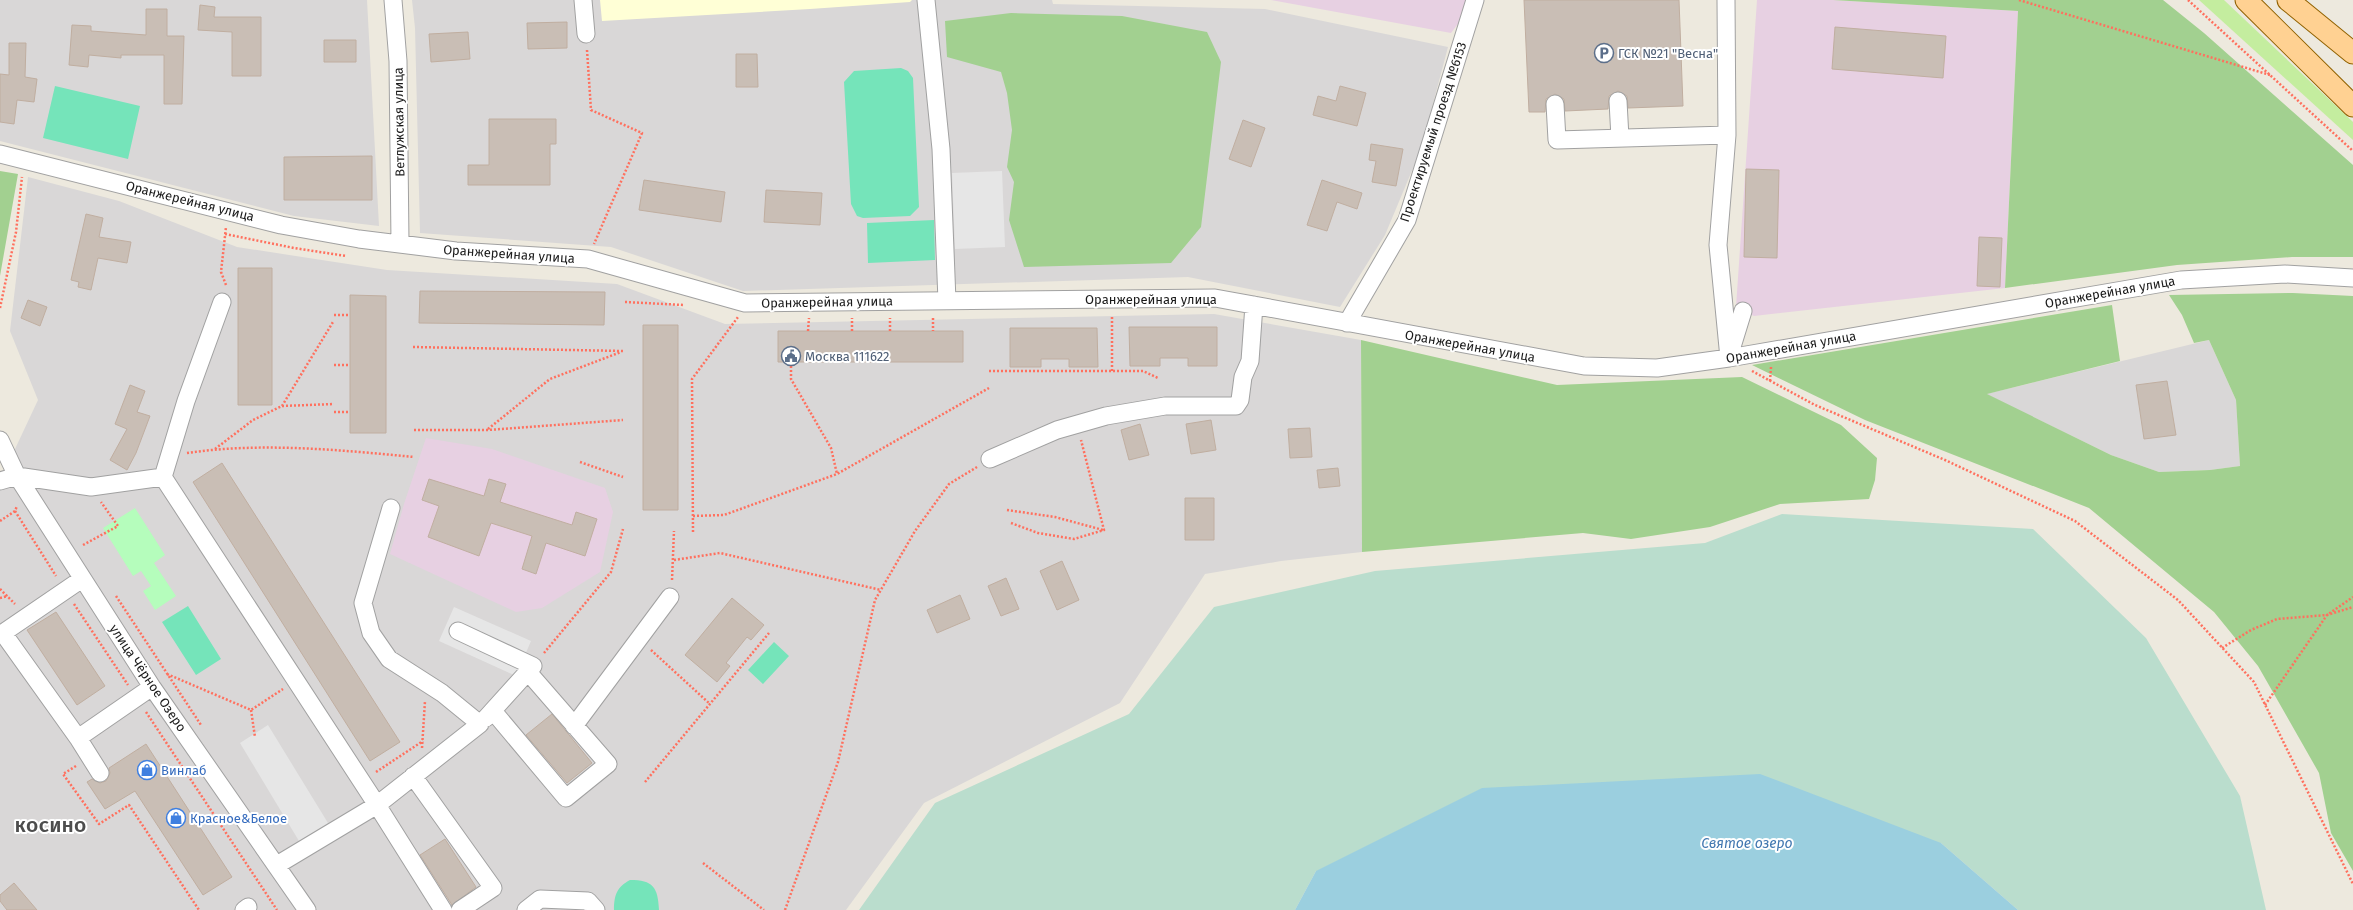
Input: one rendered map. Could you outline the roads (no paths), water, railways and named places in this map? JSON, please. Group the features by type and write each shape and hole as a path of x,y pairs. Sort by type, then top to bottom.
{"main road":[{"path":"2246,0 2353,106"},
{"path":"2288,0 2353,52"}],"street":[{"name":"Ветлужская улица","path":"393,0 398,61 400,243"},
{"path":"583,0 586,34"},
{"path":"926,0 941,149 947,301"},
{"name":"Проектируемый проезд №6153","path":"1347,323 1407,220 1475,0"},
{"path":"1723,2 1727,135 1718,245 1729,358"},
{"path":"1618,102 1620,138"},
{"path":"1555,104 1557,140 1727,135"},
{"name":"Оранжерейная улица","path":"0,154 281,225 360,239 456,251 588,259 745,303 1214,298 1584,366 1657,368 1729,358 2181,280 2285,274 2353,278"},
{"path":"222,302 168,456 163,477 378,805 443,910"},
{"path":"990,459 1057,430 1106,416 1165,406 1236,406 1240,400 1243,377 1250,361 1254,305"},
{"path":"1729,358 1743,311"},
{"name":"улица Чёрное Озеро","path":"0,440 16,476 152,687 277,865 306,910"},
{"path":"0,481 16,476 91,487 163,477"},
{"path":"391,508 363,603 371,633 389,659 426,683 480,724"},
{"path":"82,579 3,634 78,738 100,773"},
{"path":"574,726 670,597"},
{"path":"458,631 530,669 574,726 608,764 566,798 493,711"},
{"path":"277,865 378,805 480,724 530,669"},
{"path":"78,738 152,687"},
{"path":"417,774 493,888 460,910"},
{"path":"526,910 540,899 588,901 596,910"}],"water":[{"name":"Святое озеро","path":"1760,774 1941,843 2018,910 1295,910 1316,871 1482,788"}],"place":[{"name":"ГСК №21 \"Весна\"","path":"1604,53"},
{"name":"Москва 111622","path":"791,356"},
{"name":"Винлаб","path":"147,770"},
{"name":"Красное&Белое","path":"176,818"}],"district":[{"name":"КОСИНО","path":"51,826"}]}
